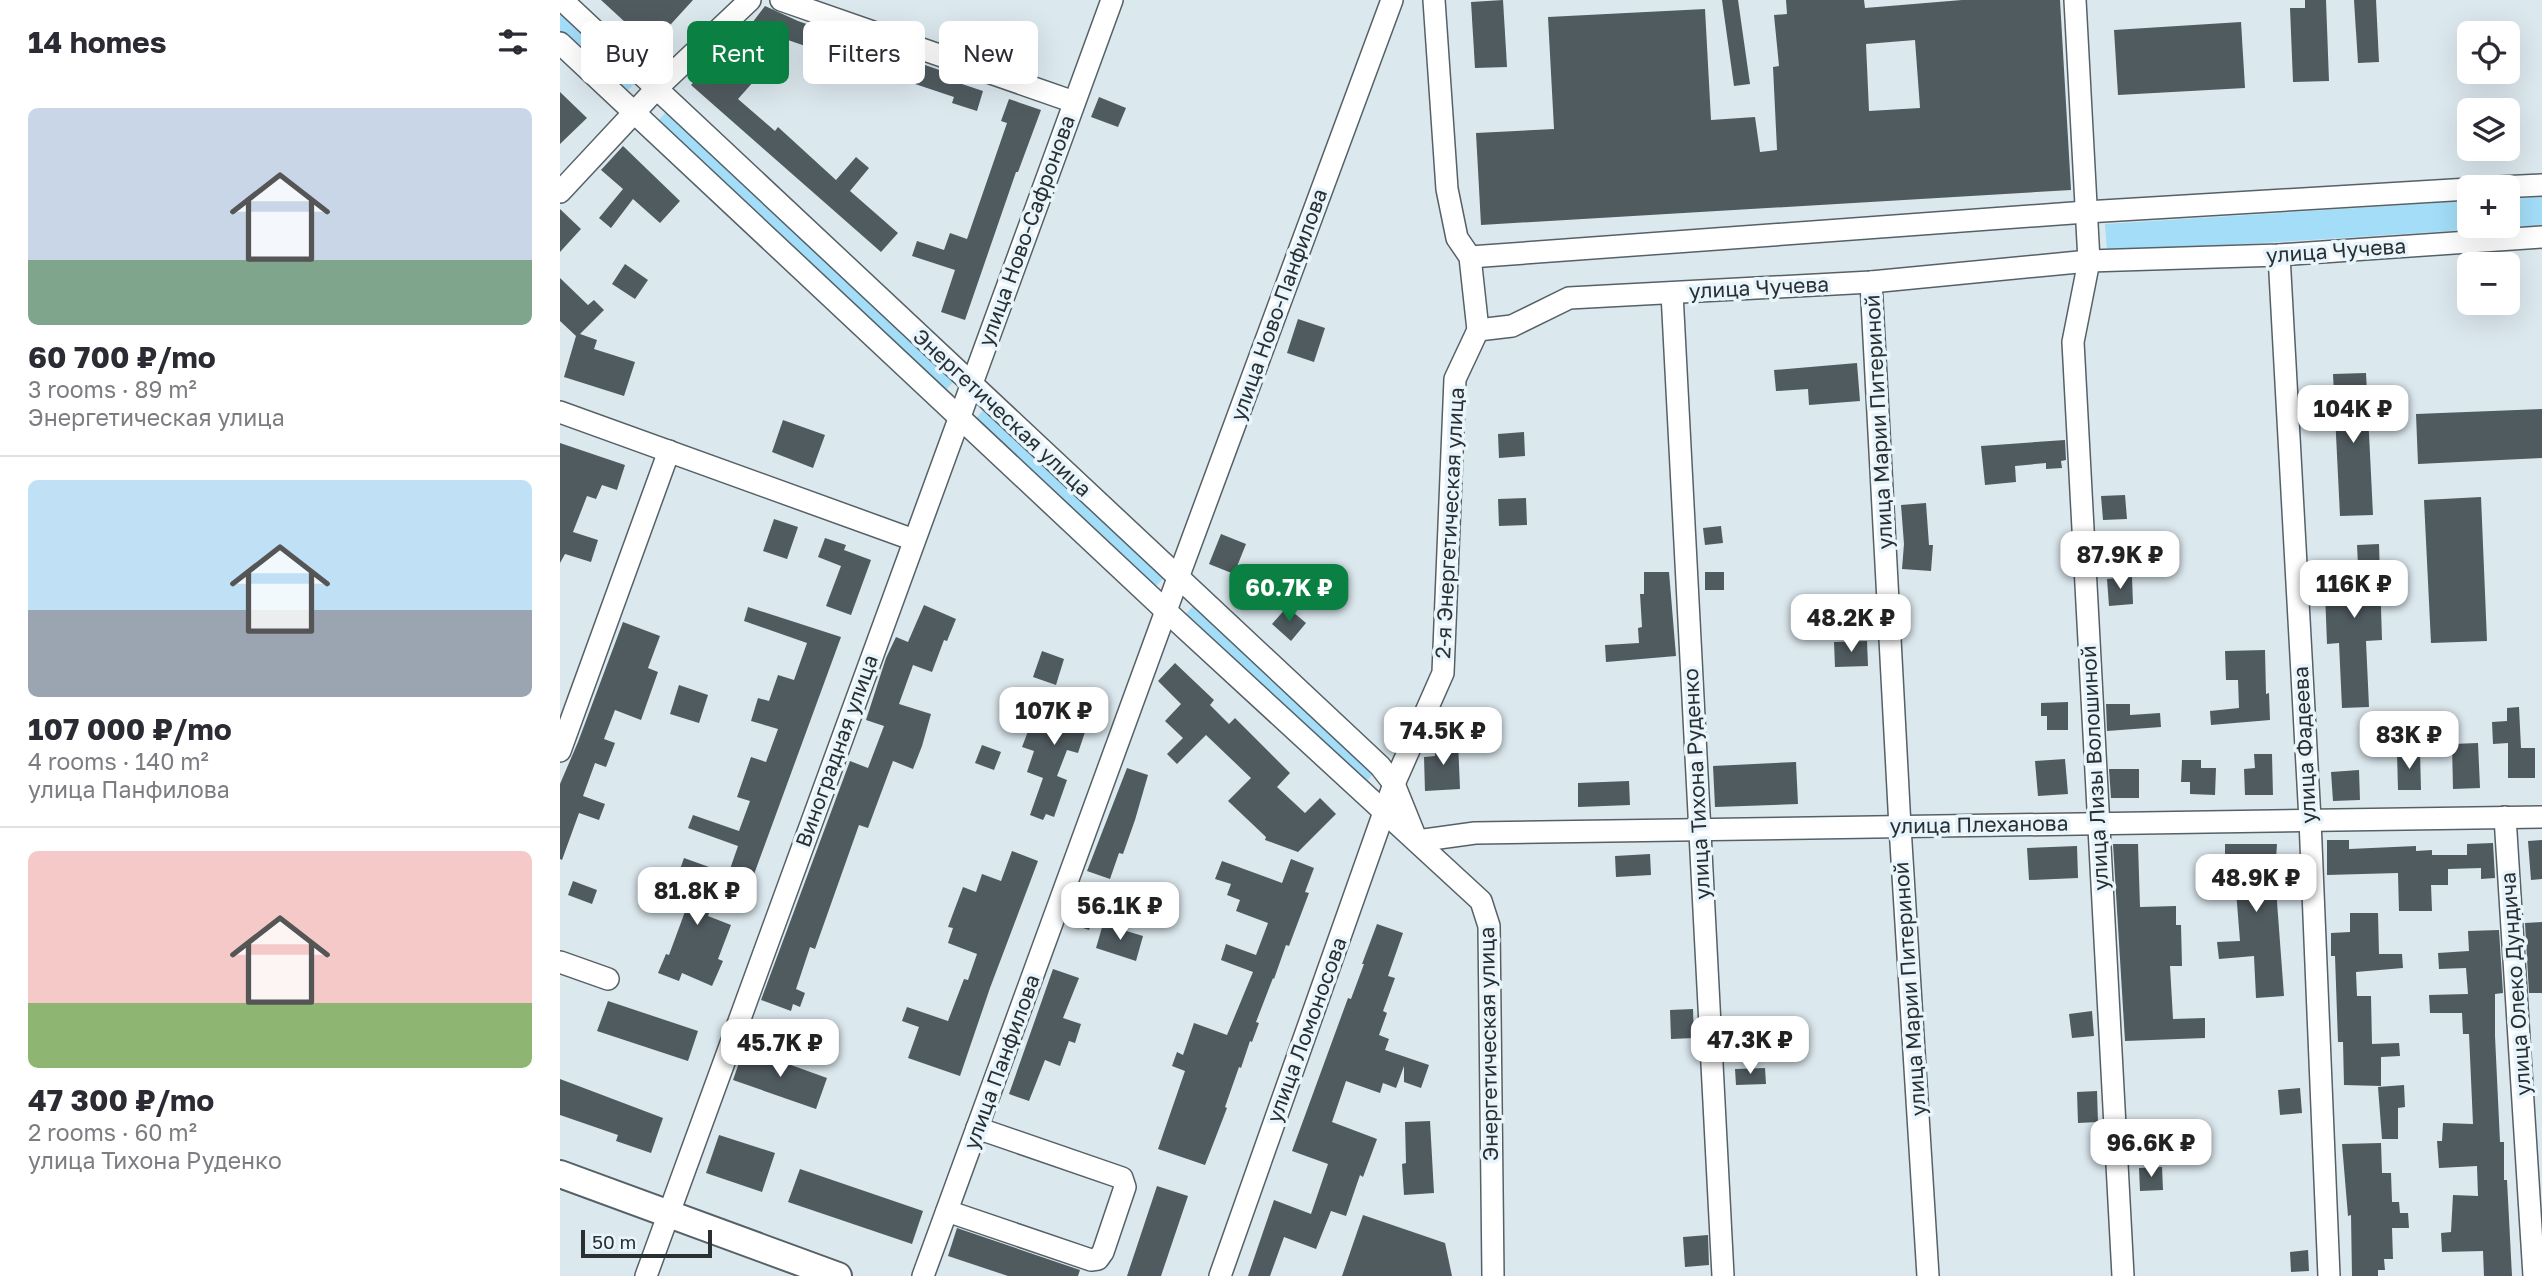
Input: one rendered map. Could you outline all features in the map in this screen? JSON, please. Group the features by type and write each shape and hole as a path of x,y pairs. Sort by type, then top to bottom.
{"main road":[{"path":"560,1174 838,1276"}],"street":[{"name":"Энергетическая улица","path":"562,0 1380,766 1394,784 1418,842"},
{"path":"560,192 657,88 750,0"},
{"path":"782,0 1074,102"},
{"name":"улица Ново-Сафронова","path":"971,384 1112,0"},
{"name":"улица Ново-Панфилова","path":"1166,611 1392,0"},
{"path":"1434,0 1447,189 1457,238 1470,257 1478,330"},
{"path":"2075,0 2088,261"},
{"name":"Энергетическая улица","path":"560,43 1166,611 1481,901 1489,926 1493,1276"},
{"path":"2520,186 2542,185"},
{"path":"1470,257 2086,212 2457,190"},
{"name":"улица Чучева","path":"1478,330 1512,326 1569,298 1871,282 2088,261 2279,255 2542,237"},
{"name":"улица Фадеева","path":"2279,255 2309,820 2329,1276"},
{"name":"улица Лизы Волошиной","path":"2088,261 2073,342 2123,1276"},
{"name":"улица Марии Питериной","path":"1871,282 1900,827 1928,1276"},
{"name":"улица Тихона Руденко","path":"1672,293 1723,1276"},
{"name":"2-я Энергетическая улица","path":"1394,784 1443,673 1455,379 1478,330"},
{"name":"Виноградная улица","path":"646,1276 971,384"},
{"path":"560,412 914,540"},
{"path":"560,751 669,451"},
{"name":"улица Панфилова","path":"923,1276 1166,611"},
{"name":"улица Ломоносова","path":"1220,1276 1394,784"},
{"name":"улица Олеко Дундича","path":"2505,817 2534,1276"},
{"name":"улица Плеханова","path":"1418,842 1475,833 2542,817"},
{"path":"560,962 608,979"},
{"path":"947,1211 1091,1259 1098,1259 1103,1252 1125,1187 1122,1178 977,1128"}],"shaded area":[{"path":"560,13 581,33 581,52 560,33"},
{"path":"615,84 634,84 625,93"},
{"path":"666,112 955,380 945,391 656,123"},
{"path":"2542,197 2542,225 2520,226 2520,198"},
{"path":"2457,202 2457,230 2107,253 2105,224"},
{"path":"984,409 1165,577 1155,587 975,420"},
{"path":"1194,605 1374,773 1364,784 1184,616"}],"building":[{"path":"601,0 693,0 673,22 624,21"},
{"path":"1503,0 1507,67 1475,68 1471,2"},
{"path":"1722,0 1738,0 1750,84 1734,86"},
{"path":"1786,0 1864,0 1865,8 1962,0 2060,0 2071,190 1481,225 1476,133 1554,129 1548,17 1705,9 1711,120 1755,117 1760,152 1777,150 1773,67 1779,66 1774,15 1787,14","holes":["1915,40 1920,108 1869,111 1866,44"]},
{"path":"2305,0 2326,0 2329,81 2293,82 2290,8 2305,8"},
{"path":"2354,0 2376,0 2379,62 2358,63"},
{"path":"765,6 803,23 803,45 789,40 789,21 754,21"},
{"path":"2241,22 2245,88 2118,95 2114,30"},
{"path":"925,65 939,70 939,84 962,84 983,91 977,111 952,103 954,97 915,84 925,84"},
{"path":"751,84 738,99 775,131 778,127 836,180 856,157 869,168 850,191 898,233 881,252 691,85"},
{"path":"560,92 587,118 560,144"},
{"path":"1099,97 1126,108 1118,127 1091,117"},
{"path":"1009,99 1041,110 1016,172 965,320 941,312 955,270 912,256 917,241 944,250 950,233 967,239 1007,123 1001,121"},
{"path":"623,146 680,201 660,223 633,199 611,228 599,218 623,189 601,170"},
{"path":"560,209 581,229 560,252"},
{"path":"625,264 648,280 635,299 612,284"},
{"path":"560,278 588,305 594,300 604,310 580,334 597,340 594,349 635,362 624,396 564,377 576,336 560,321"},
{"path":"1298,319 1325,328 1314,362 1287,353"},
{"path":"1857,363 1860,401 1809,405 1808,389 1776,391 1774,370"},
{"path":"2366,373 2373,515 2340,516 2333,374"},
{"path":"2542,409 2542,458 2418,464 2416,414"},
{"path":"783,420 825,435 813,468 772,452"},
{"path":"1524,432 1525,456 1499,458 1498,434"},
{"path":"2065,440 2066,460 2061,461 2062,468 2046,469 2046,463 2015,466 2016,482 1985,485 1981,446"},
{"path":"560,443 625,465 617,490 602,485 596,499 587,496 573,532 598,540 591,562 565,554 560,563"},
{"path":"2125,495 2127,519 2103,520 2101,496"},
{"path":"2481,497 2487,641 2431,643 2424,500"},
{"path":"1526,498 1527,525 1499,526 1498,499"},
{"path":"1926,503 1929,545 1933,545 1931,571 1902,569 1904,544 1901,505"},
{"path":"774,519 798,527 787,559 763,551"},
{"path":"1721,526 1723,543 1705,545 1703,528"},
{"path":"1221,534 1246,544 1234,574 1209,564"},
{"path":"825,538 846,545 844,550 871,560 851,615 826,606 841,566 818,557"},
{"path":"2379,544 2382,640 2366,641 2369,707 2342,708 2339,643 2327,644 2324,566 2358,565 2357,545"},
{"path":"1644,572 1669,572 1676,656 1606,662 1605,645 1639,643 1638,628 1642,627 1640,594 1644,594"},
{"path":"1705,572 1724,572 1724,590 1705,590"},
{"path":"2132,577 2133,604 2109,606 2107,579"},
{"path":"924,605 956,619 947,641 944,640 932,672 913,665 899,704 931,714 913,769 893,761 868,828 859,825 815,949 810,947 796,989 805,993 800,1007 793,1004 791,1011 761,1000 850,761 868,768 884,726 866,720 886,658 896,637 908,642"},
{"path":"748,607 841,637 753,877 730,869 738,846 688,828 693,815 739,831 750,801 737,797 751,757 766,762 778,729 751,721 758,698 769,701 778,675 794,680 807,643 744,621"},
{"path":"1287,607 1306,623 1291,641 1272,624"},
{"path":"623,622 660,636 648,668 658,672 641,720 615,710 604,739 615,743 606,767 595,763 583,796 605,804 599,820 579,813 562,860 560,784"},
{"path":"1867,641 1868,666 1835,667 1834,642"},
{"path":"2265,650 2266,694 2269,693 2270,720 2211,725 2210,711 2239,708 2238,680 2226,680 2225,651"},
{"path":"1042,651 1064,659 1056,685 1033,677"},
{"path":"1175,663 1214,700 1210,705 1229,724 1235,718 1290,773 1277,787 1305,813 1320,798 1336,814 1298,852 1265,840 1266,837 1228,801 1251,778 1206,735 1177,764 1167,754 1183,738 1165,721 1181,704 1158,681"},
{"path":"679,685 708,695 699,723 670,714"},
{"path":"1043,692 1093,708 1078,753 1067,750 1057,776 1067,780 1054,817 1046,814 1043,820 1030,815 1043,778 1027,772 1034,751 1022,747"},
{"path":"2068,702 2068,730 2047,730 2047,716 2041,716 2041,703"},
{"path":"2106,704 2130,704 2130,715 2160,713 2161,727 2107,731"},
{"path":"2519,707 2521,748 2535,748 2535,778 2508,778 2508,743 2493,744 2492,722 2507,721 2507,708"},
{"path":"1435,741 1458,741 1460,789 1425,791 1424,757 1435,756"},
{"path":"2478,743 2480,788 2453,789 2452,744"},
{"path":"982,745 1001,752 994,770 975,763"},
{"path":"2397,752 2420,752 2421,790 2398,790"},
{"path":"2254,754 2272,754 2273,795 2245,795 2244,769 2255,768"},
{"path":"2065,759 2068,794 2038,796 2035,761"},
{"path":"2182,760 2201,760 2201,768 2216,768 2215,795 2190,794 2190,782 2181,782"},
{"path":"1796,762 1798,804 1715,807 1713,766"},
{"path":"1127,768 1148,775 1123,854 1119,853 1110,879 1087,871"},
{"path":"2109,769 2139,769 2139,798 2111,798"},
{"path":"2359,770 2360,800 2333,801 2331,772"},
{"path":"1629,781 1630,805 1578,807 1578,783"},
{"path":"2327,840 2349,840 2349,849 2416,846 2416,851 2432,850 2432,855 2467,855 2467,844 2493,843 2495,878 2481,879 2481,868 2448,869 2448,885 2431,885 2432,911 2399,911 2398,873 2327,875"},
{"path":"2542,840 2542,879 2531,880 2528,841"},
{"path":"2113,844 2138,844 2140,907 2176,906 2176,925 2181,925 2182,966 2170,966 2173,1019 2205,1018 2205,1038 2125,1041"},
{"path":"2225,844 2277,844 2275,875 2284,996 2256,998 2254,956 2219,959 2217,942 2240,941 2236,891 2225,891"},
{"path":"2077,846 2078,878 2029,880 2027,848"},
{"path":"1012,851 1038,861 960,1076 908,1058 919,1027 902,1021 907,1007 948,1021 977,954 948,943 953,928 948,927 963,887 976,892 982,874 1001,881"},
{"path":"1650,854 1651,875 1616,877 1615,856"},
{"path":"684,858 723,872 708,916 731,925 718,959 723,961 712,986 682,973 679,981 658,973 666,954 669,955 690,898 672,892"},
{"path":"1291,859 1314,868 1305,892 1309,893 1256,1022 1259,1023 1241,1068 1239,1067 1225,1107 1227,1108 1205,1165 1158,1149 1185,1071 1172,1066 1177,1052 1183,1055 1194,1023 1227,1035 1253,972 1221,960 1226,944 1256,955 1268,923 1236,911 1240,900 1227,895 1231,884 1215,879 1222,861 1282,883"},
{"path":"573,881 597,890 592,904 568,895"},
{"path":"1076,911 1094,917 1089,930 1071,924"},
{"path":"2350,913 2378,913 2379,954 2402,954 2403,968 2356,972 2357,996 2371,996 2372,1044 2399,1043 2400,1056 2381,1057 2381,1086 2344,1085 2343,1042 2338,1042 2335,956 2331,956 2331,933 2350,932"},
{"path":"2542,922 2542,993 2529,993 2525,923"},
{"path":"1103,924 1143,936 1136,961 1096,948"},
{"path":"1377,924 1403,933 1388,976 1395,978 1383,1011 1387,1013 1379,1035 1389,1039 1385,1050 1429,1065 1421,1088 1404,1082 1404,1066 1396,1088 1383,1083 1380,1093 1346,1081 1332,1122 1377,1139 1363,1177 1360,1175 1346,1216 1331,1211 1316,1249 1284,1237 1270,1276 1248,1276 1274,1200 1311,1214 1328,1164 1292,1151"},
{"path":"2499,930 2503,993 2495,994 2495,1036 2500,1142 2504,1142 2504,1180 2507,1180 2512,1276 2484,1276 2483,1251 2442,1252 2441,1233 2451,1232 2453,1195 2478,1196 2477,1166 2439,1168 2437,1141 2442,1141 2443,1123 2473,1124 2469,1034 2463,1034 2462,1013 2430,1013 2429,995 2468,994 2466,968 2439,969 2438,953 2469,951 2468,931"},
{"path":"1053,969 1079,978 1063,1018 1081,1024 1075,1043 1069,1041 1060,1066 1045,1060 1029,1101 1009,1094"},
{"path":"608,1001 698,1031 688,1061 597,1031"},
{"path":"1693,1009 1694,1038 1671,1039 1670,1010"},
{"path":"2092,1011 2094,1036 2072,1038 2069,1014"},
{"path":"744,1048 827,1078 816,1109 733,1080"},
{"path":"1765,1068 1766,1084 1736,1085 1735,1069"},
{"path":"560,1079 663,1118 651,1153 616,1141 618,1135 560,1115"},
{"path":"2404,1085 2405,1107 2398,1108 2398,1139 2382,1139 2378,1087"},
{"path":"2300,1088 2302,1113 2280,1115 2278,1090"},
{"path":"2097,1091 2098,1122 2078,1123 2077,1092"},
{"path":"1430,1121 1434,1193 1404,1195 1402,1164 1406,1163 1405,1122"},
{"path":"719,1135 775,1153 762,1192 706,1173"},
{"path":"2381,1143 2382,1173 2391,1173 2392,1202 2399,1202 2400,1213 2408,1213 2409,1228 2392,1228 2393,1259 2384,1259 2385,1270 2378,1270 2378,1276 2352,1276 2351,1215 2348,1216 2342,1144"},
{"path":"2162,1167 2163,1190 2140,1191 2139,1168"},
{"path":"800,1169 923,1211 912,1244 788,1202"},
{"path":"1157,1186 1188,1196 1161,1276 1127,1276"},
{"path":"1363,1215 1445,1243 1452,1276 1342,1276"},
{"path":"957,1228 1080,1270 1078,1276 1008,1276 948,1256"},
{"path":"1708,1235 1709,1265 1685,1267 1683,1237"},
{"path":"2308,1250 2309,1271 2291,1272 2290,1252"}]}
